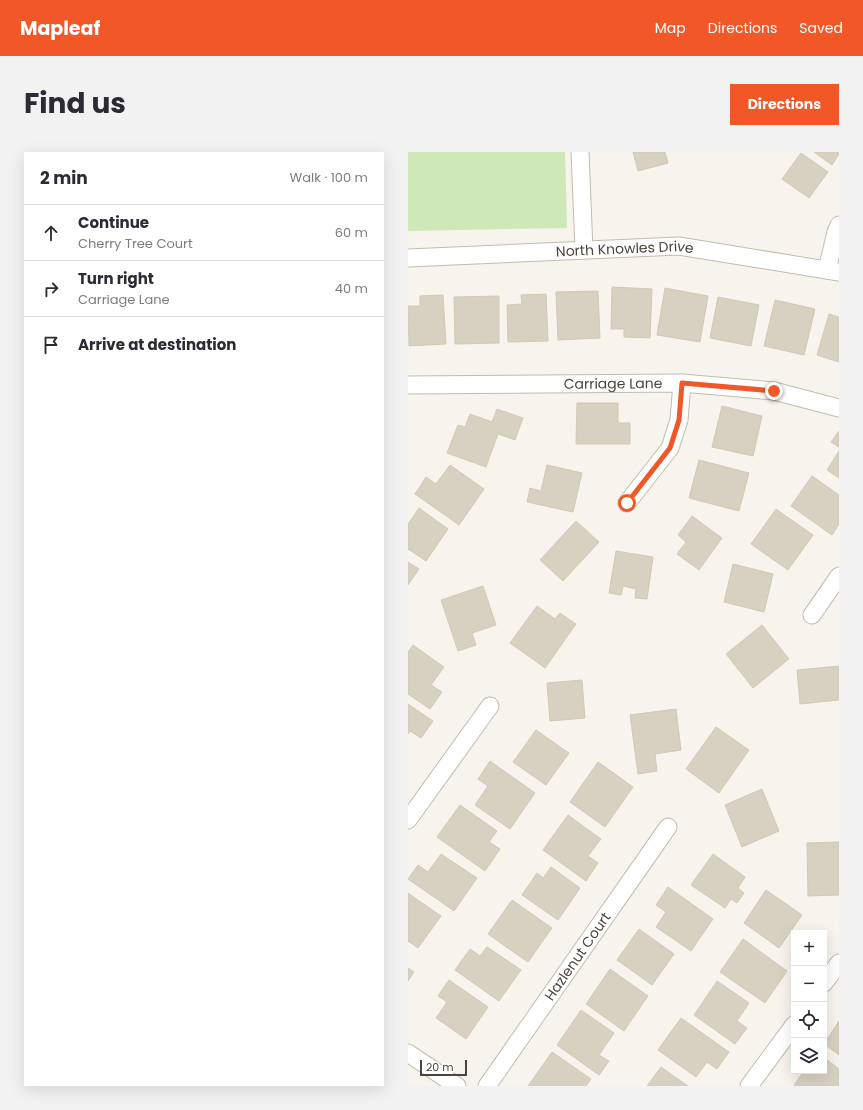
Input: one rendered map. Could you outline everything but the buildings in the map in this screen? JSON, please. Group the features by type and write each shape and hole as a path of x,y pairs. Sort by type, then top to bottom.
{"street":[{"path":"580,152 584,250"},
{"path":"833,271 836,232 839,225"},
{"name":"North Knowles Drive","path":"408,258 679,246 833,271"},
{"path":"627,503 670,448 679,420 682,383"},
{"name":"Carriage Lane","path":"408,390 682,383 774,391 839,408"},
{"path":"812,615 839,576"},
{"path":"408,820 490,706"},
{"name":"Hazlenut Court","path":"488,1086 668,827"},
{"path":"827,980 839,963"},
{"path":"749,1086 791,1029"},
{"path":"408,1053 457,1086"}],"green space":[{"path":"408,152 565,152 567,228 408,231"}],"route":[{"path":"627,503 670,448 679,420 682,383 774,391"}]}
